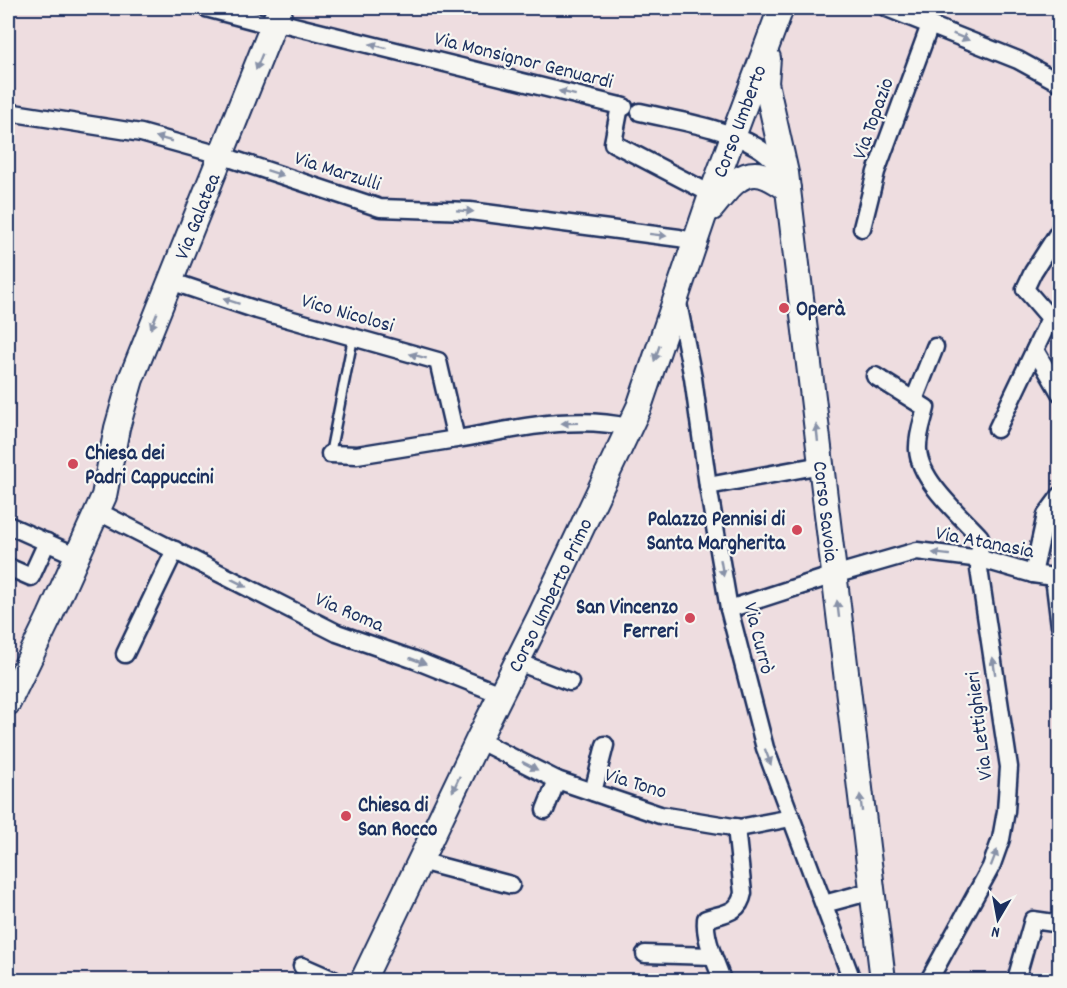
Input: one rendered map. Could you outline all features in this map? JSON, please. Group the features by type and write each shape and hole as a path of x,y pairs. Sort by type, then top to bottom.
{"street":[{"name":"Via Monsignor Genuardi","path":"206,8 277,17 282,23 628,108 732,136 759,148 787,181"},
{"path":"769,44 781,8"},
{"path":"887,8 1018,60 1059,83"},
{"name":"Via Galatea","path":"8,703 104,496 117,428 131,379 277,17"},
{"name":"Via Topazio","path":"862,228 876,172 930,25"},
{"name":"Corso Umberto","path":"709,202 732,136 769,44"},
{"name":"Corso Savoia","path":"769,44 766,83 787,181 883,981"},
{"path":"628,108 613,143 709,202 744,175 761,174 787,181"},
{"name":"Via Marzulli","path":"8,112 141,133 220,155 380,208 470,211 696,242"},
{"name":"Corso Umberto Primo","path":"363,981 639,407 709,202"},
{"path":"998,429 1050,318 1025,289 1059,230"},
{"name":"Vico Nicolosi","path":"170,281 257,310 438,361 456,439"},
{"name":"Via Currò","path":"677,296 729,609 765,748 852,981"},
{"path":"875,376 914,400 935,347"},
{"path":"1035,350 1059,393"},
{"name":"Via Lettighieri","path":"914,400 926,408 918,448 925,474 980,537 979,569 1009,767 1006,811 1001,839 991,867 929,981"},
{"path":"330,454 357,455 566,422 608,423 628,427"},
{"path":"708,486 821,465"},
{"path":"1033,574 1046,515 1059,496"},
{"name":"Via Roma","path":"97,510 337,633 415,660 500,694"},
{"path":"8,525 77,556"},
{"path":"8,567 31,577 47,542"},
{"name":"Via Atanasia","path":"729,609 917,551 981,559 1033,574 1057,578"},
{"path":"125,654 181,553"},
{"path":"1057,578 1059,626"},
{"path":"518,662 570,682"},
{"name":"Via Tono","path":"478,740 557,780 660,815 736,827 791,818"},
{"path":"593,792 605,745"},
{"path":"545,810 557,780"},
{"path":"722,981 713,956 706,919 736,910 742,897 736,827"},
{"path":"420,861 511,885"},
{"path":"824,904 872,891"},
{"path":"1016,981 1033,920 1054,923"},
{"path":"645,954 713,956"},
{"path":"302,966 334,981"}],"lane":[{"path":"330,454 353,338"}],"place":[{"name":"Operà","path":"784,308"},
{"name":"Chiesa dei Padri Cappuccini","path":"73,464"},
{"name":"Palazzo Pennisi di Santa Margherita","path":"797,530"},
{"name":"San Vincenzo Ferreri","path":"690,618"},
{"name":"Chiesa di San Rocco","path":"346,816"}]}
